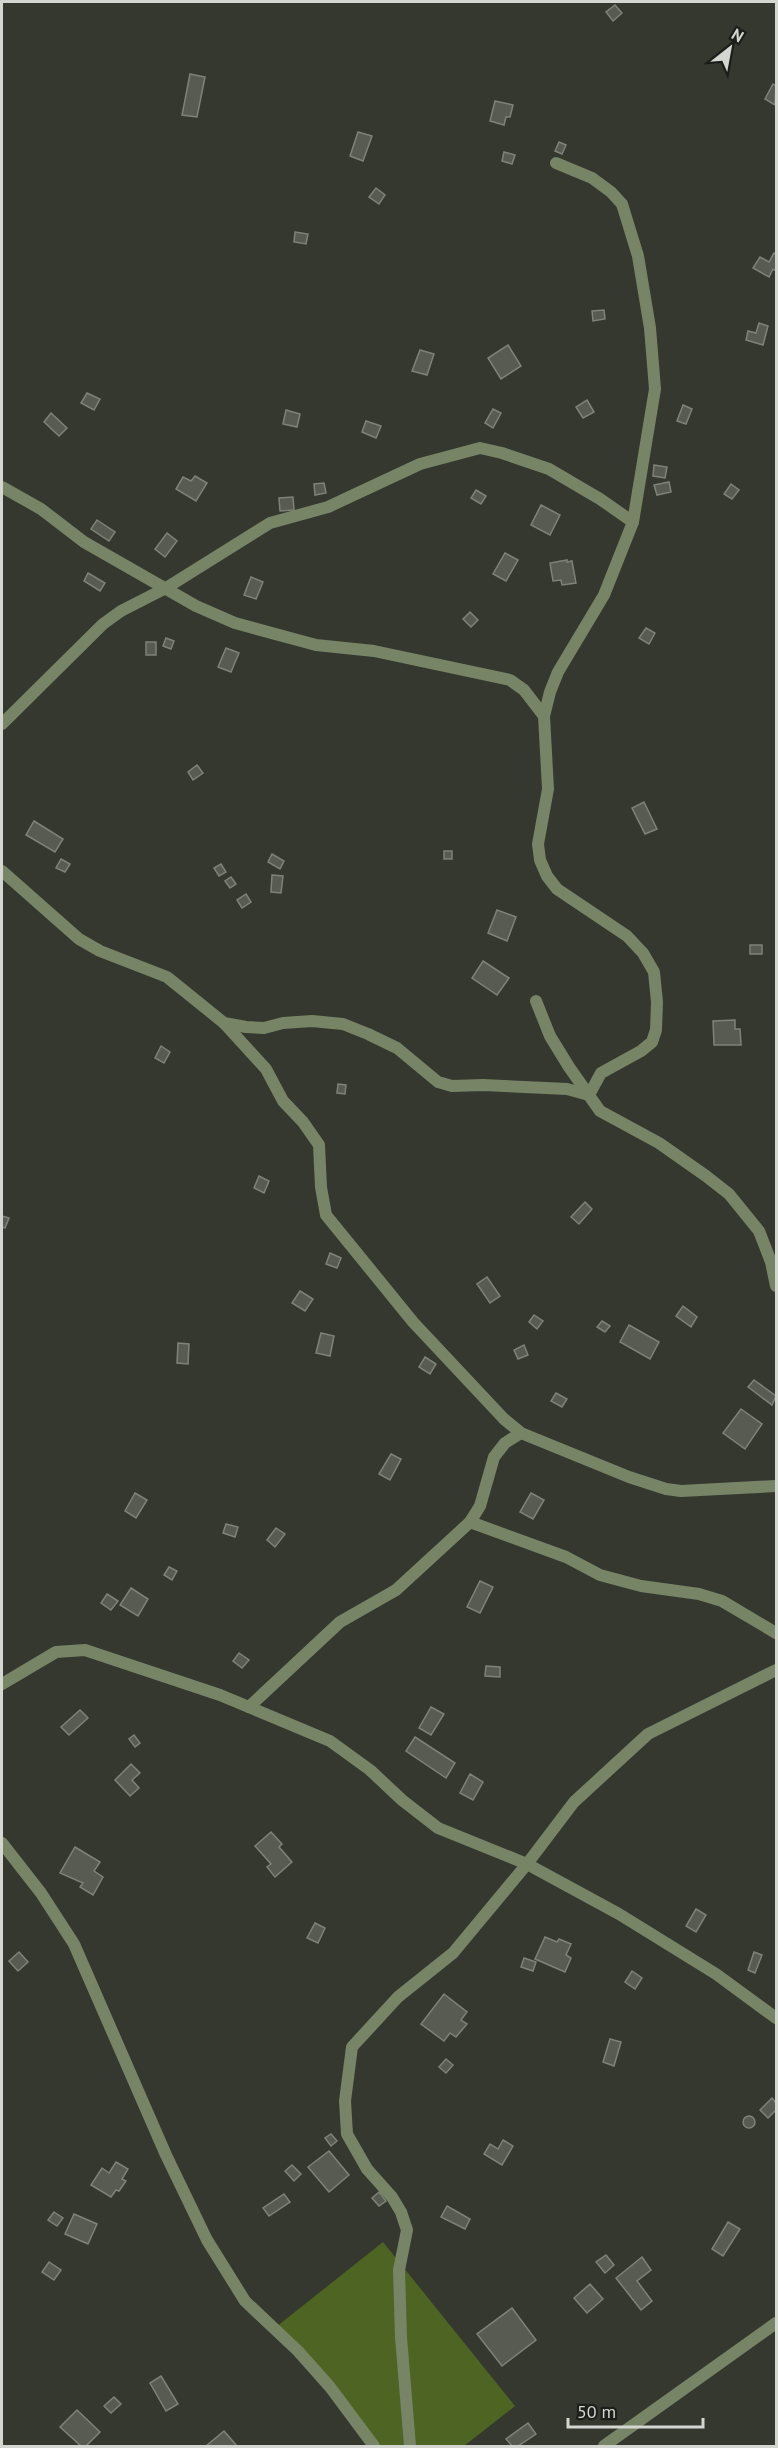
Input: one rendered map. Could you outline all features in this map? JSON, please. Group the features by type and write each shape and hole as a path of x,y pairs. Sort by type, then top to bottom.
{"street":[{"path":"556,163 592,178 622,204 638,256 650,328 655,389 633,522 604,595 558,672 549,692 544,716 548,789 538,844 540,861 547,876 557,889 627,936 654,972 657,1002 656,1030 652,1042 641,1051 601,1073 589,1095"},
{"path":"2,724 103,624 121,611 165,588 270,523 328,507 420,464 480,448 502,453 549,469 600,499 633,522"},
{"path":"2,487 41,509 84,542 196,606 235,623 316,645 374,651 510,680 524,690 544,716"},
{"path":"2,871 79,939 100,951 167,977 224,1023 266,1069 283,1101 303,1122 319,1145 321,1187 326,1215 413,1322 504,1419 521,1432 628,1477 666,1489 681,1491 777,1486"},
{"path":"536,1001 550,1036 600,1111 659,1143 729,1194 759,1231 777,1286"},
{"path":"224,1023 264,1028 284,1023 312,1021 343,1024 397,1048 438,1082 452,1086 483,1085 567,1089 589,1095"},
{"path":"249,1707 340,1622 396,1590 470,1522 480,1506 494,1457 505,1443 521,1432"},
{"path":"470,1522 566,1557 600,1575 641,1586 699,1594 722,1601 777,1634"},
{"path":"2,1684 56,1652 85,1650 220,1695 330,1741 370,1770 402,1800 438,1828 527,1864 619,1914 716,1974 777,2018"},
{"path":"410,2446 401,2337 399,2270 406,2230 402,2212 367,2169 347,2134 345,2102 352,2047 398,1998 453,1953 527,1864 574,1802 648,1734 777,1670"},
{"path":"2,1843 41,1893 74,1944 166,2155 207,2240 245,2301 298,2351 330,2387 374,2446"},
{"path":"604,2446 777,2324"}],"green space":[{"path":"383,2242 515,2406 464,2446 373,2446 276,2327"}],"building":[{"path":"615,5 622,13 613,21 606,12"},
{"path":"190,74 205,77 197,117 182,115"},
{"path":"773,84 776,86 775,105 765,99"},
{"path":"495,101 513,105 510,117 506,117 504,125 490,121"},
{"path":"358,132 372,136 363,161 350,156"},
{"path":"559,142 566,145 562,154 555,151"},
{"path":"504,152 515,155 512,164 502,161"},
{"path":"376,188 385,195 379,204 369,197"},
{"path":"295,232 308,234 306,244 294,242"},
{"path":"774,253 776,271 773,269 769,277 753,268 760,257 769,262"},
{"path":"604,310 605,319 593,321 592,311"},
{"path":"759,323 768,326 763,345 746,340 748,331 756,333"},
{"path":"508,345 521,366 501,379 488,358"},
{"path":"420,350 434,354 427,375 412,371"},
{"path":"87,393 100,399 94,410 81,403"},
{"path":"587,400 594,412 583,418 576,407"},
{"path":"683,405 692,409 686,424 677,421"},
{"path":"493,409 501,413 493,428 485,423"},
{"path":"286,410 300,414 297,427 283,424"},
{"path":"51,413 67,428 59,436 44,422"},
{"path":"366,421 381,426 376,438 362,432"},
{"path":"654,465 667,467 665,478 653,476"},
{"path":"195,476 207,483 196,501 176,489 183,477 191,481"},
{"path":"669,482 671,492 657,495 654,485"},
{"path":"324,483 326,493 315,495 314,484"},
{"path":"731,484 739,490 732,499 724,494"},
{"path":"476,490 486,496 481,504 471,498"},
{"path":"293,497 294,510 280,511 279,498"},
{"path":"541,505 560,515 550,535 531,525"},
{"path":"97,520 115,532 109,541 91,529"},
{"path":"167,533 177,541 165,557 155,549"},
{"path":"505,553 518,560 506,581 493,574"},
{"path":"567,560 567,562 572,561 576,583 562,585 561,580 553,581 550,563"},
{"path":"88,573 105,583 100,591 84,581"},
{"path":"251,577 263,582 256,599 244,595"},
{"path":"470,612 478,620 471,627 463,619"},
{"path":"646,628 655,633 649,644 639,638"},
{"path":"166,638 174,641 171,649 163,646"},
{"path":"146,642 156,642 156,655 146,655"},
{"path":"226,648 239,653 231,672 218,667"},
{"path":"197,765 203,773 193,780 188,772"},
{"path":"644,802 657,829 645,834 632,808"},
{"path":"34,821 63,839 55,852 26,835"},
{"path":"444,851 452,851 452,859 444,859"},
{"path":"272,854 284,861 280,869 268,862"},
{"path":"61,859 70,864 65,872 56,868"},
{"path":"221,864 226,872 219,876 214,868"},
{"path":"272,875 283,876 281,893 271,892"},
{"path":"231,877 236,884 230,888 225,881"},
{"path":"246,894 251,902 242,908 237,900"},
{"path":"497,910 516,917 507,941 488,933"},
{"path":"750,945 762,945 762,954 750,954"},
{"path":"483,961 509,978 497,995 472,978"},
{"path":"735,1020 735,1029 740,1029 741,1045 714,1045 713,1021"},
{"path":"161,1046 170,1052 164,1063 155,1058"},
{"path":"338,1084 346,1085 345,1094 337,1093"},
{"path":"259,1176 269,1181 264,1193 254,1188"},
{"path":"585,1202 592,1209 579,1224 571,1217"},
{"path":"2,1216 9,1218 5,1228 2,1227"},
{"path":"330,1253 341,1258 337,1268 326,1264"},
{"path":"487,1277 500,1296 490,1303 477,1284"},
{"path":"300,1291 313,1299 305,1311 292,1303"},
{"path":"683,1306 697,1317 691,1327 676,1316"},
{"path":"534,1315 543,1321 537,1329 529,1322"},
{"path":"602,1321 610,1326 605,1332 597,1327"},
{"path":"629,1325 659,1342 650,1359 620,1342"},
{"path":"321,1333 334,1336 330,1356 316,1353"},
{"path":"178,1343 189,1344 188,1364 177,1363"},
{"path":"524,1345 528,1355 518,1359 514,1350"},
{"path":"425,1357 436,1364 430,1374 419,1367"},
{"path":"754,1380 776,1396 772,1405 748,1387"},
{"path":"556,1393 567,1399 562,1407 551,1401"},
{"path":"741,1409 762,1424 745,1449 723,1433"},
{"path":"391,1454 401,1459 390,1480 379,1474"},
{"path":"135,1493 147,1500 136,1518 125,1511"},
{"path":"531,1493 544,1500 533,1519 520,1512"},
{"path":"226,1524 238,1527 235,1537 223,1533"},
{"path":"276,1528 285,1534 275,1547 267,1540"},
{"path":"169,1567 177,1571 172,1580 164,1575"},
{"path":"480,1581 493,1587 480,1613 467,1607"},
{"path":"131,1588 148,1599 138,1616 120,1605"},
{"path":"107,1594 118,1601 111,1610 101,1603"},
{"path":"239,1653 249,1660 242,1668 233,1661"},
{"path":"486,1666 500,1667 500,1677 485,1676"},
{"path":"431,1707 444,1714 431,1735 419,1728"},
{"path":"80,1710 88,1718 69,1735 61,1727"},
{"path":"134,1735 140,1743 135,1747 129,1739"},
{"path":"415,1737 455,1763 446,1778 406,1751"},
{"path":"131,1764 140,1773 132,1780 139,1788 130,1796 115,1780"},
{"path":"470,1774 483,1782 473,1800 460,1793"},
{"path":"271,1832 282,1844 279,1847 292,1862 275,1877 267,1867 271,1864 255,1846"},
{"path":"75,1847 100,1862 94,1871 103,1877 93,1895 80,1887 83,1883 60,1873"},
{"path":"696,1909 706,1915 696,1932 686,1926"},
{"path":"315,1923 325,1928 318,1943 307,1938"},
{"path":"545,1937 571,1944 566,1955 571,1958 565,1972 535,1959"},
{"path":"19,1952 28,1962 18,1971 9,1961"},
{"path":"754,1952 762,1955 755,1973 748,1970"},
{"path":"524,1958 536,1962 533,1971 521,1967"},
{"path":"632,1971 642,1978 635,1989 625,1982"},
{"path":"444,1994 467,2012 461,2020 467,2024 456,2037 450,2033 444,2041 421,2024"},
{"path":"610,2039 621,2042 614,2066 603,2062"},
{"path":"446,2059 453,2065 446,2073 439,2067"},
{"path":"772,2098 776,2103 776,2110 768,2118 760,2110"},
{"path":"751,2116 755,2122 751,2128 747,2128 743,2120"},
{"path":"331,2134 337,2141 331,2146 325,2138"},
{"path":"503,2140 513,2146 502,2165 484,2154 490,2144 498,2149"},
{"path":"329,2151 349,2175 329,2192 308,2167"},
{"path":"116,2162 128,2169 122,2179 126,2181 111,2197 91,2185 102,2168 109,2173"},
{"path":"292,2165 301,2174 294,2181 285,2171"},
{"path":"379,2192 386,2201 379,2206 372,2198"},
{"path":"284,2194 290,2202 269,2216 263,2208"},
{"path":"447,2206 470,2219 465,2229 441,2217"},
{"path":"54,2212 63,2218 57,2226 48,2220"},
{"path":"74,2214 97,2224 88,2244 65,2234"},
{"path":"728,2222 740,2229 723,2256 712,2249"},
{"path":"606,2255 614,2265 605,2273 596,2262"},
{"path":"642,2257 651,2270 637,2281 652,2301 641,2310 616,2278"},
{"path":"49,2262 61,2270 54,2280 42,2272"},
{"path":"590,2284 603,2299 587,2313 574,2298"},
{"path":"512,2308 536,2340 502,2366 477,2334"},
{"path":"161,2376 178,2404 166,2411 150,2383"},
{"path":"114,2397 121,2404 111,2413 104,2406"},
{"path":"77,2410 100,2432 86,2446 81,2446 60,2427"},
{"path":"528,2423 536,2434 518,2446 512,2446 506,2439"},
{"path":"224,2431 237,2446 206,2446"}]}
